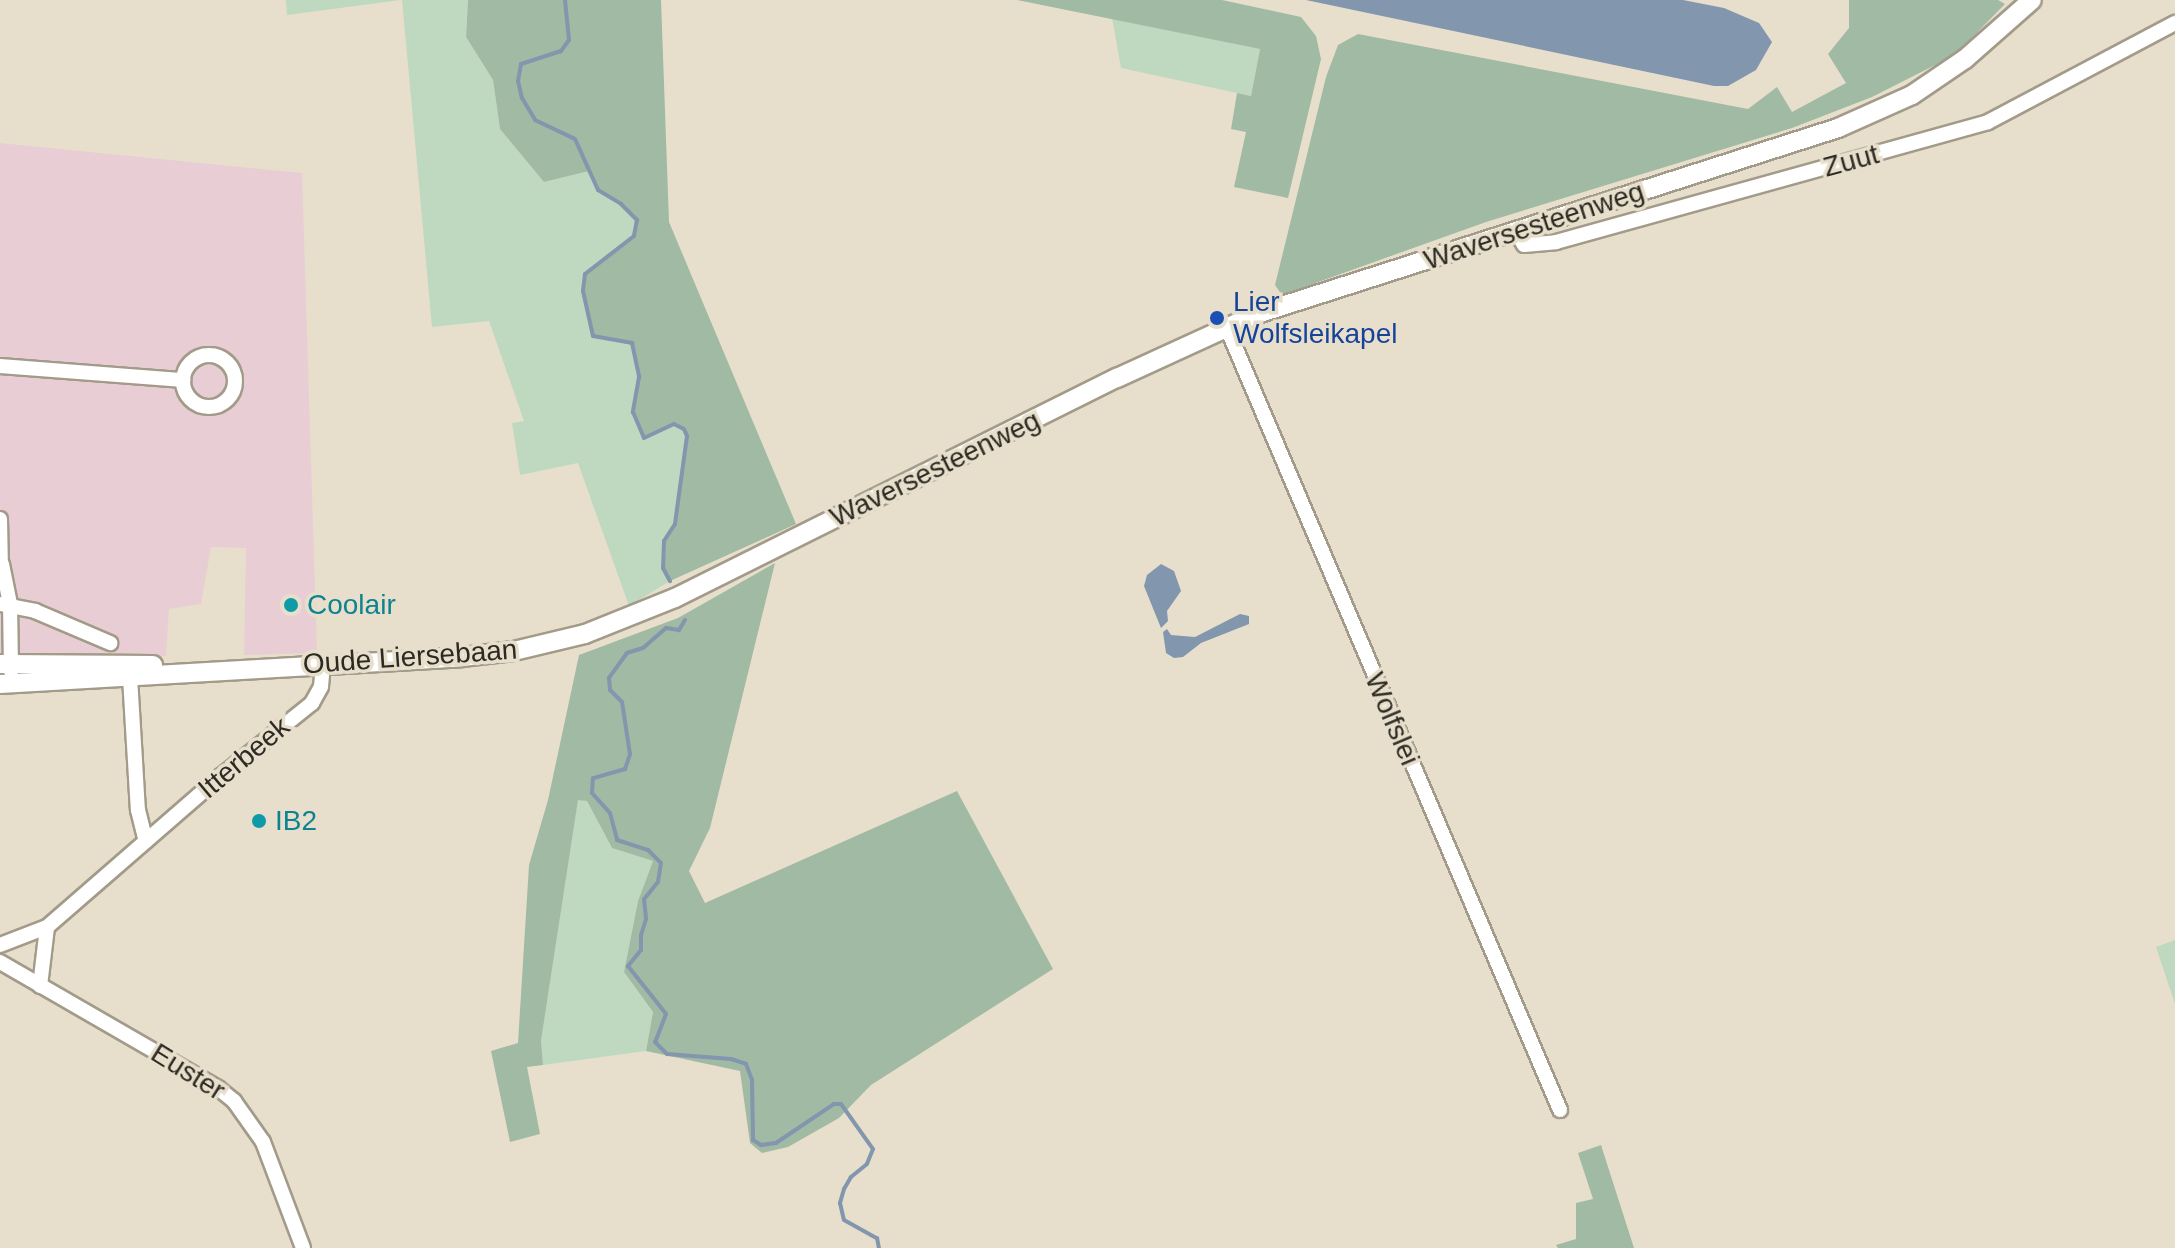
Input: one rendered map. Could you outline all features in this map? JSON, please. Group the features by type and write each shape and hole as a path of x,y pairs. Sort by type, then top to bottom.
{"main road":[{"name":"Waversesteenweg","path":"675,598 1117,378 1257,314 1838,128 1899,101 1965,59 2032,1"},
{"name":"Oude Liersebaan","path":"4,673 130,677 514,651 585,634 675,598"},
{"name":"Oude Liersebaan","path":"4,673 234,669"}],"street":[{"name":"Zuut","path":"1516,232 1524,245 1556,242 1988,122 2175,23"},
{"name":"Wolfslei","path":"1227,328 1560,1110"},
{"path":"0,366 183,380"},
{"path":"0,519 5,604 4,673"},
{"path":"0,583 2,564"},
{"path":"5,604 35,611 110,643"},
{"name":"Itterbeek","path":"0,945 47,927 312,703 321,687 323,664"},
{"path":"130,677 138,810 146,841"},
{"path":"40,986 47,927"},
{"name":"Euster","path":"0,962 218,1088 234,1101 263,1142 303,1248"}],"shaded area":[{"path":"0,143 302,173 317,653 244,655 246,548 211,547 201,604 169,609 166,656 0,660"}],"green space":[{"path":"286,0 401,0 287,15"},
{"path":"402,0 468,0 466,37 493,80 500,129 544,182 589,171 598,190 621,204 637,220 634,236 613,255 601,340 621,339 632,343 639,377 633,412 645,437 674,424 684,429 687,436 675,524 664,541 663,568 670,581 629,606 578,463 520,475 512,423 524,421 489,321 432,327"},
{"path":"468,0 661,0 669,222 796,524 670,581 663,568 664,541 675,524 687,436 684,429 674,424 644,438 633,412 639,377 632,343 593,336 583,291 585,274 634,236 637,220 621,204 598,190 589,171 544,182 500,129 493,80 466,37"},
{"path":"1017,0 1222,0 1301,17 1316,36 1321,59 1288,198 1234,187 1246,132 1231,129 1237,93 1251,96 1260,49"},
{"path":"1849,0 1998,0 2005,4 1955,55 1872,97 1792,128 1486,222 1282,295 1275,285 1326,77 1338,45 1358,34 1748,109 1777,87 1792,112 1846,83 1828,54 1849,28"},
{"path":"1112,18 1260,49 1251,96 1121,68"},
{"path":"775,563 710,828 689,871 705,903 957,791 1053,969 871,1085 839,1118 788,1147 762,1153 750,1143 740,1071 646,1051 653,1012 624,972 638,901 653,861 612,848 587,801 578,800 541,1041 543,1065 527,1067 540,1134 510,1142 491,1051 518,1043 529,865 548,800 579,655 678,618"},
{"path":"578,799 587,801 612,848 653,861 638,901 624,972 653,1012 646,1051 543,1065 541,1041"},
{"path":"2175,940 2175,1004 2156,947"},
{"path":"1601,1145 1634,1248 1558,1248 1556,1245 1576,1239 1576,1203 1593,1199 1578,1153"}],"water":[{"path":"1306,0 1683,0 1724,8 1759,23 1772,42 1756,70 1728,86 1714,86"},
{"path":"1161,564 1174,571 1181,591 1167,611 1168,621 1161,628 1144,586 1147,575"},
{"path":"1240,614 1249,616 1249,624 1201,643 1183,657 1174,658 1166,653 1163,632 1167,629 1171,635 1195,637"}],"waterway":[{"name":"Itterbeek","path":"565,0 569,40 561,51 521,64 518,81 522,98 535,120 575,139 598,190 621,204 637,220 634,236 585,274 583,291 593,336 632,343 639,377 633,412 644,438 674,424 684,429 687,436 675,524 664,541 663,568 670,581"},
{"name":"Itterbeek","path":"685,620 679,630 666,628 643,648 627,653 609,678 610,690 622,702 630,754 625,769 593,778 592,793 610,813 617,840 648,850 661,863 658,882 644,899 646,919 641,950 628,966 666,1014 655,1042 667,1054 731,1059 746,1064 752,1080 753,1140 761,1145 776,1143 834,1104 841,1104 873,1149 867,1164 851,1177 844,1189 840,1203 844,1220 877,1238 879,1248"}],"place":[{"name":"Lier Wolfsleikapel","path":"1217,318"},
{"name":"Coolair","path":"291,605"},
{"name":"IB2","path":"259,821"}]}
